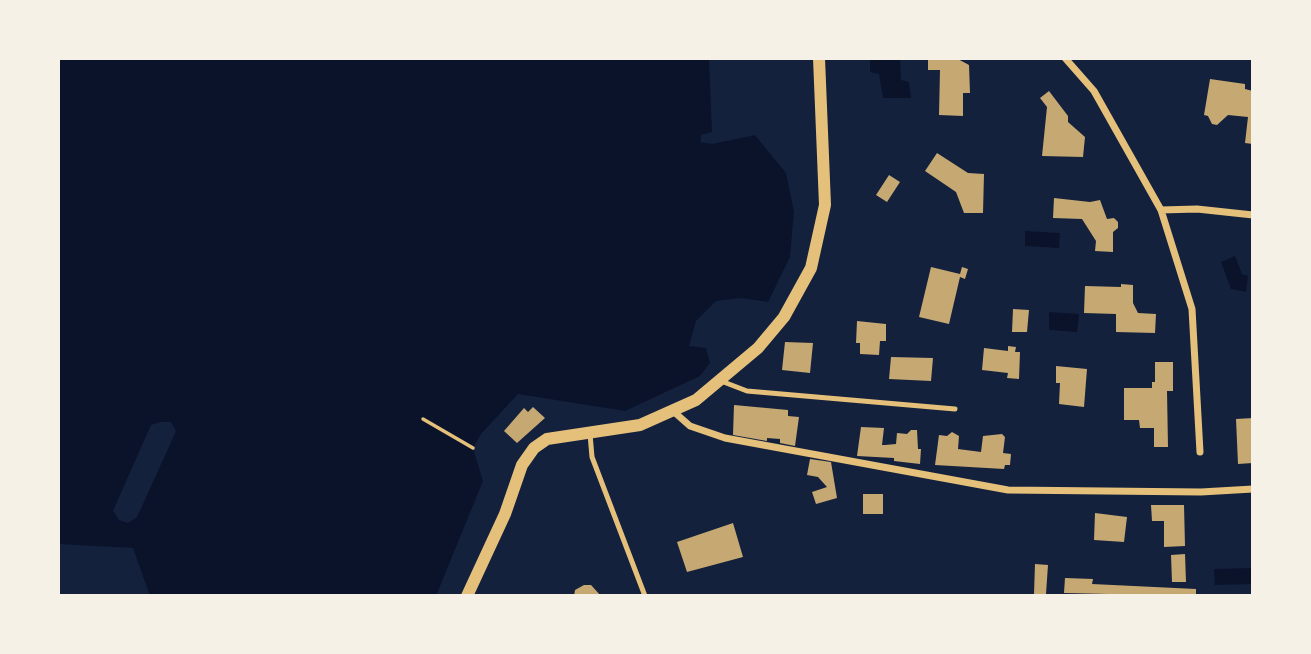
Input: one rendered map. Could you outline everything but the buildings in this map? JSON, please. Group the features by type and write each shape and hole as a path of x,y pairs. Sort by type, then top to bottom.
{"street":[{"path":"467,596 522,465 534,448 547,439 640,425 696,400 758,348 784,317 811,268 825,205 819,58"},
{"path":"1065,58 1094,91 1161,210 1192,309 1200,452"},
{"path":"1161,210 1196,209 1253,215"},
{"path":"673,411 690,426 725,438 1008,490 1200,492 1253,489"}],"lane":[{"path":"721,380 747,391 955,409"},
{"path":"589,433 592,457 645,596"}],"path":[{"path":"423,419 473,448"}],"water":[{"path":"58,58 709,58 712,132 701,135 701,142 712,144 755,135 786,173 794,211 790,257 768,302 741,298 716,301 696,321 689,346 706,348 710,363 700,376 625,411 518,394 481,434 473,448 483,481 436,596 150,596 133,548 58,544"},
{"path":"870,58 900,58 901,80 909,82 911,98 883,98 879,74 870,72"},
{"path":"1025,231 1060,233 1059,248 1025,246"},
{"path":"1235,256 1242,274 1248,276 1246,292 1231,289 1221,262"},
{"path":"1049,312 1079,314 1077,332 1049,330"},
{"path":"1252,568 1252,584 1215,585 1214,569"}],"pier":[{"path":"171,422 176,431 137,517 128,523 119,520 113,511 151,425"}]}
